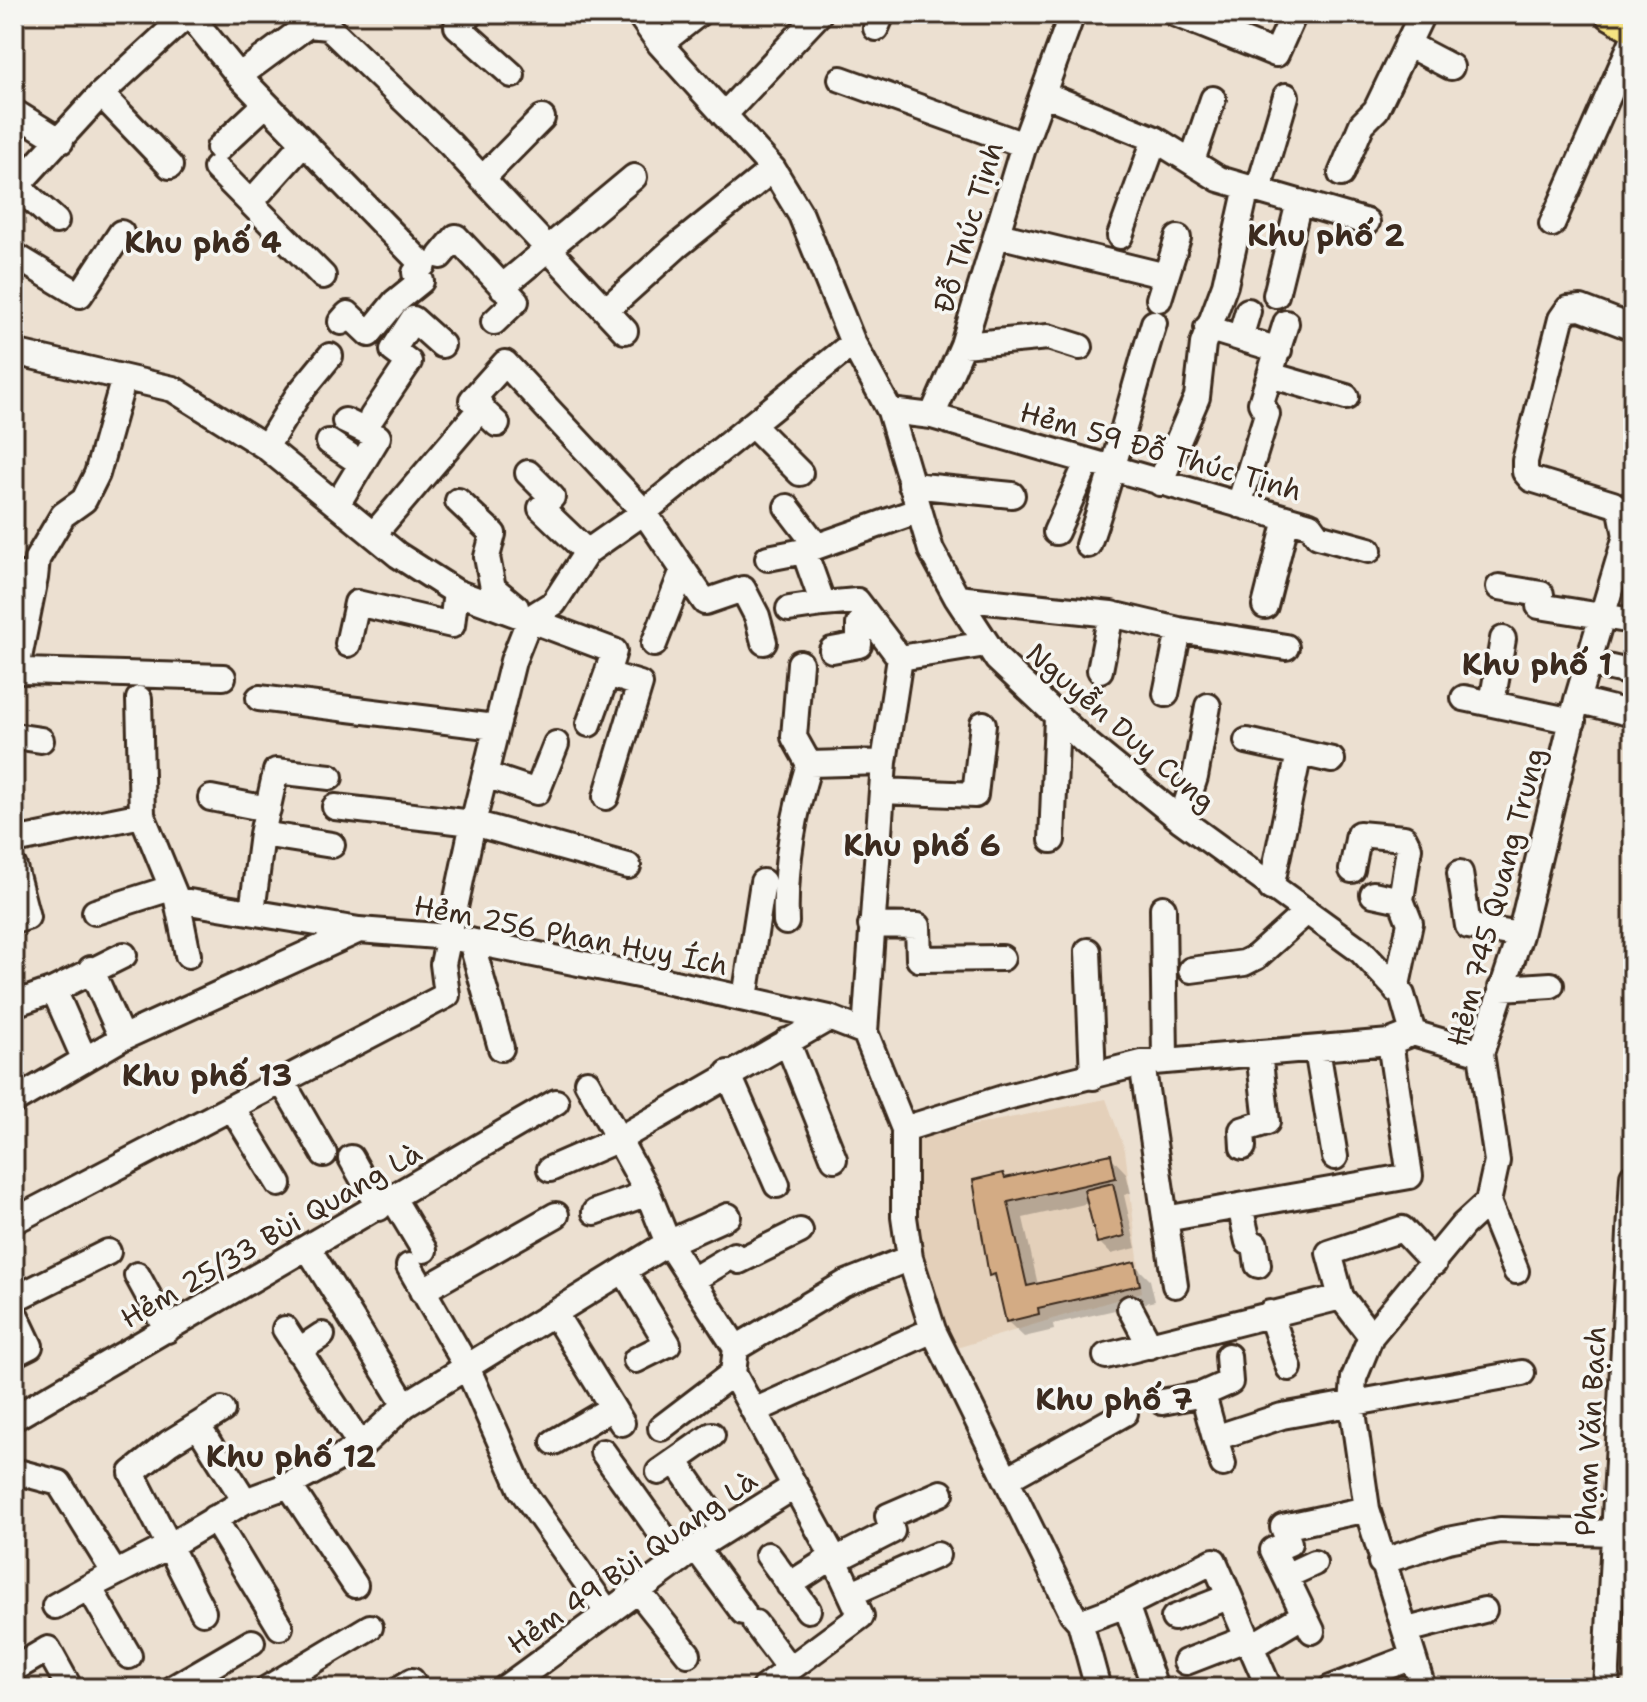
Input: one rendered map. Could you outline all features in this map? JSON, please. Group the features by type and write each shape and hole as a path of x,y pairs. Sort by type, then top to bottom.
{"main road":[{"path":"1611,14 1633,27"}],"street":[{"path":"56,221 16,188 101,94 189,14 239,76 303,144 431,260"},
{"path":"471,14 457,26 512,75"},
{"name":"Nguyễn Duy Cung","path":"639,14 660,44 773,169 801,215 853,343 890,411 931,550 957,598 1005,669 1057,717 1181,820 1361,951 1402,995 1401,1038 1410,1176 1240,1206"},
{"path":"660,44 698,14"},
{"path":"724,115 819,14"},
{"path":"1176,14 1276,54 1294,14"},
{"path":"1341,174 1362,124 1376,110 1422,14"},
{"name":"Đỗ Thúc Tịnh","path":"932,416 963,345 1067,16"},
{"path":"239,76 319,20 482,179 625,331"},
{"path":"1552,224 1623,92 1633,40"},
{"path":"1407,44 1451,67"},
{"path":"841,79 1024,145"},
{"path":"101,94 170,166"},
{"path":"1044,94 1155,139 1219,179 1367,222"},
{"path":"1160,483 1197,397 1207,328 1225,285 1253,189 1286,96"},
{"path":"1192,161 1213,99"},
{"path":"266,104 218,158 251,202 323,276"},
{"path":"14,112 61,141"},
{"path":"482,179 542,118"},
{"path":"1120,236 1155,139"},
{"path":"251,202 303,144"},
{"path":"606,310 676,247 773,169"},
{"path":"502,287 634,177"},
{"path":"1276,295 1299,202"},
{"path":"14,255 80,295 121,233"},
{"path":"998,235 1166,276"},
{"path":"341,322 348,314 369,334 395,302 421,281 415,273 456,237 516,301 494,322"},
{"path":"1088,545 1115,469 1125,419 1178,238"},
{"path":"395,302 442,345"},
{"name":"Hẻm 745 Quang Trung","path":"1488,1202 1497,1161 1481,1053 1520,935 1575,710 1626,536 1621,510 1613,504 1531,479 1525,472 1525,461 1561,319 1568,309 1581,308 1633,328"},
{"path":"1240,338 1248,311"},
{"path":"372,417 409,362 393,350 413,319"},
{"path":"1239,505 1267,414 1261,403 1286,323"},
{"path":"1207,328 1279,350"},
{"path":"963,345 1048,337 1080,347"},
{"path":"501,1048 460,939 473,823 513,661 530,618 554,603 587,552 644,512 853,343"},
{"path":"14,352 81,365 173,389 266,447 398,555 456,592 530,618 610,662 640,684 606,797"},
{"path":"266,447 298,395 330,356"},
{"path":"374,534 489,415 472,400 505,363 644,512 705,602 743,589 757,616 764,642"},
{"path":"1270,375 1346,397"},
{"path":"124,378 97,474 84,500 63,515 24,576 18,663 24,671 223,677"},
{"path":"890,411 932,416"},
{"name":"Hẻm 59 Đỗ Thúc Tịnh","path":"932,416 1310,525 1318,536 1369,550"},
{"path":"338,503 378,437 345,421"},
{"path":"752,425 800,473"},
{"path":"329,442 362,464"},
{"path":"1056,532 1087,463"},
{"path":"528,473 552,497 541,508 587,552"},
{"path":"911,485 1012,495"},
{"path":"458,501 493,534 487,557 493,588 530,618"},
{"path":"787,507 810,548 823,604"},
{"path":"768,558 810,548 917,511"},
{"path":"1265,606 1287,519"},
{"path":"654,644 683,570"},
{"path":"1499,587 1541,594 1539,606 1601,613 1633,621"},
{"path":"348,644 357,603 452,625 456,592"},
{"path":"957,598 1111,614 1179,630 1286,647"},
{"path":"789,609 857,601 900,658 884,762 865,1032 904,1129 902,1193 910,1258 933,1330 1072,1613 1080,1622 1099,1686"},
{"path":"1100,670 1111,614"},
{"path":"832,650 859,645 859,624 873,622"},
{"path":"1166,694 1179,630"},
{"path":"1492,703 1503,639"},
{"path":"900,658 986,644"},
{"path":"589,724 610,662"},
{"path":"786,922 785,873 797,802 809,764 794,737 800,663"},
{"path":"1589,663 1633,673"},
{"path":"259,698 495,727"},
{"path":"1464,698 1492,703 1629,713"},
{"path":"139,699 142,815 174,894 188,955"},
{"path":"1181,820 1195,777 1208,706"},
{"path":"1052,840 1057,717"},
{"path":"883,791 975,795 983,724"},
{"path":"14,736 41,740"},
{"path":"1247,741 1332,760"},
{"path":"486,775 537,792 556,744"},
{"path":"1271,888 1299,753"},
{"path":"809,764 884,762"},
{"path":"252,912 262,834 276,771 330,777"},
{"path":"211,798 268,809"},
{"path":"335,807 473,823 628,866"},
{"path":"14,841 142,815"},
{"path":"262,834 332,845"},
{"path":"1352,870 1359,834 1404,838 1409,848 1401,900 1410,923 1396,990"},
{"path":"14,867 27,917 14,921"},
{"path":"1460,873 1468,926 1520,935"},
{"path":"745,998 763,882"},
{"path":"95,912 174,894 252,912 359,930"},
{"path":"1373,894 1401,900"},
{"path":"1163,908 1154,1061 1165,1219 1175,1285"},
{"path":"1191,970 1244,963 1256,957 1305,913"},
{"path":"871,925 918,926 919,959 1002,958"},
{"name":"Hẻm 256 Phan Huy Ích","path":"14,1101 122,1038 359,930 460,939 745,998 829,1018 865,1032"},
{"path":"14,1221 447,995 443,964 460,939"},
{"path":"1088,951 1093,1077"},
{"path":"14,1004 54,990 124,955"},
{"path":"91,969 122,1038"},
{"path":"1501,988 1551,985"},
{"path":"54,990 84,1058"},
{"path":"550,1169 619,1139 728,1073 829,1018"},
{"path":"904,1129 1003,1098 1154,1061 1317,1049 1401,1038 1481,1053"},
{"path":"787,1041 834,1159"},
{"path":"1317,1049 1335,1157"},
{"path":"1243,1147 1242,1130 1267,1122 1259,1053"},
{"path":"728,1073 777,1185"},
{"path":"587,1082 648,1193 668,1243 736,1348 733,1373 756,1410 856,1604"},
{"path":"283,1083 324,1154"},
{"name":"Hẻm 25/33 Bùi Quang Là","path":"14,1418 387,1204 556,1102"},
{"path":"233,1109 279,1184"},
{"path":"351,1158 387,1204 417,1258 422,1291 467,1367 521,1489 608,1613"},
{"name":"Phạm Văn Bạch","path":"1606,1688 1622,1598 1616,1533 1626,1472 1633,1176"},
{"path":"595,1212 648,1193"},
{"path":"1423,1688 1407,1630 1381,1562 1367,1509 1352,1405 1354,1378 1371,1336 1463,1225 1488,1202 1516,1271"},
{"path":"1165,1219 1240,1206 1248,1242 1255,1244 1258,1265"},
{"path":"422,1291 556,1215"},
{"path":"55,1606 114,1572 169,1546 245,1501 289,1485 361,1446 405,1405 668,1243 728,1216"},
{"path":"1371,1336 1341,1297 1329,1253 1402,1229 1434,1263"},
{"path":"694,1279 734,1255 739,1261 800,1231"},
{"path":"308,1248 405,1405"},
{"path":"14,1299 108,1252"},
{"path":"736,1348 844,1284 910,1258"},
{"path":"624,1271 668,1344 636,1360"},
{"path":"137,1275 167,1330"},
{"path":"1106,1356 1341,1297"},
{"path":"1130,1308 1150,1346"},
{"path":"14,1312 30,1346 14,1354"},
{"path":"1270,1313 1289,1368"},
{"path":"554,1442 617,1415 555,1314"},
{"path":"285,1329 361,1446"},
{"path":"756,1410 933,1330"},
{"path":"298,1351 322,1335"},
{"path":"1162,1402 1203,1394 1230,1382 1228,1356"},
{"path":"661,1428 733,1373"},
{"path":"1215,1438 1282,1416 1522,1373"},
{"path":"1203,1394 1223,1464"},
{"path":"203,1612 132,1473 169,1443 222,1410"},
{"path":"1007,1479 1125,1413"},
{"path":"198,1426 245,1501"},
{"path":"712,1435 667,1467 723,1530"},
{"path":"603,1452 688,1554 749,1617 788,1667"},
{"path":"15,1471 59,1483 114,1572"},
{"path":"289,1485 355,1585"},
{"name":"Hẻm 49 Bùi Quang Là","path":"505,1688 688,1554 795,1486"},
{"path":"789,1585 892,1531 888,1516 941,1493"},
{"path":"1186,1662 1308,1623 1273,1550 1289,1543 1283,1527 1367,1509"},
{"path":"214,1518 280,1627"},
{"path":"1381,1562 1448,1540 1500,1530 1616,1533"},
{"path":"768,1555 808,1610"},
{"path":"764,1688 856,1604 937,1555"},
{"path":"1080,1622 1126,1605 1214,1561 1269,1688"},
{"path":"1286,1576 1314,1563"},
{"path":"89,1587 129,1656"},
{"path":"638,1591 688,1654"},
{"path":"1174,1618 1228,1597"},
{"path":"1126,1605 1155,1688"},
{"path":"1407,1630 1484,1610"},
{"path":"278,1686 370,1627"},
{"path":"173,1688 252,1642"},
{"path":"14,1669 48,1649 69,1687"},
{"path":"1331,1688 1412,1657"}],"shaded area":[{"path":"1106,1099 1125,1150 1142,1292 953,1349 922,1256 913,1137"}],"building":[{"path":"1111,1154 1116,1178 1008,1202 1027,1286 1135,1262 1140,1285 1038,1308 1039,1314 1006,1322 995,1274 989,1276 973,1180 1003,1173 1005,1178"},
{"path":"1113,1183 1125,1236 1097,1243 1084,1190"}],"district":[{"name":"Khu phố 2","path":"1326,235"},
{"name":"Khu phố 4","path":"203,242"},
{"name":"Khu phố 1","path":"1537,664"},
{"name":"Khu phố 6","path":"922,845"},
{"name":"Khu phố 13","path":"207,1075"},
{"name":"Khu phố 7","path":"1114,1399"},
{"name":"Khu phố 12","path":"291,1456"}]}
